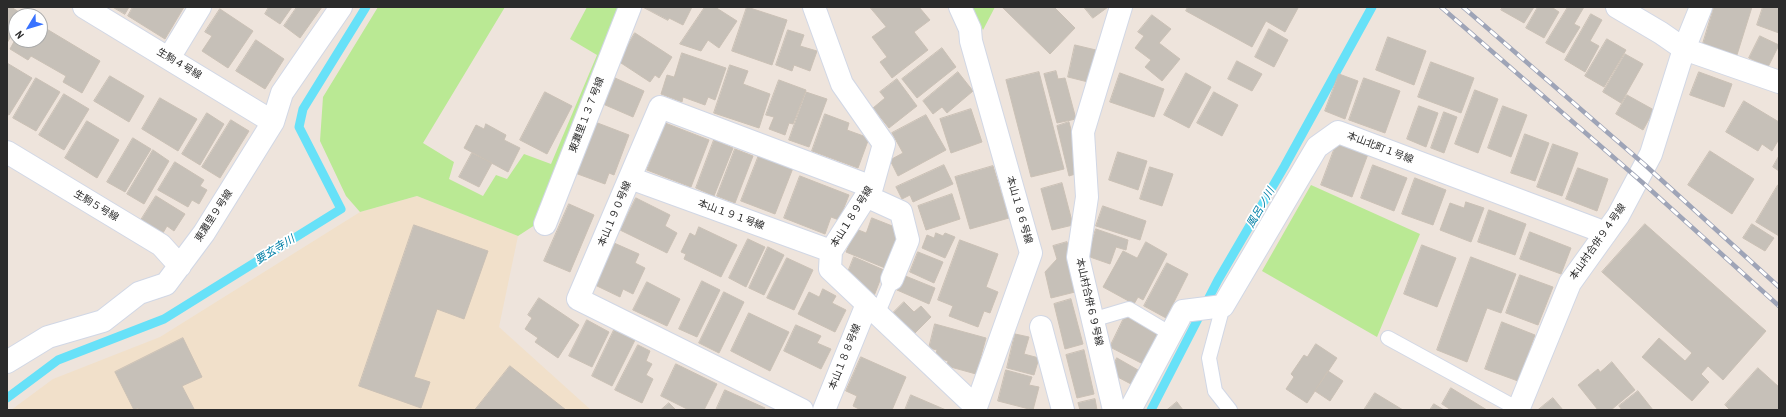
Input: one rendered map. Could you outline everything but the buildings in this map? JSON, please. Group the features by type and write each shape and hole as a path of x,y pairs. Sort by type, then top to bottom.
{"street":[{"name":"生駒４号線","path":"84,7 273,122"},
{"path":"169,58 200,7"},
{"name":"東灘里９号線","path":"12,352 48,337 103,321 139,293 166,284 204,233 273,122 282,93 341,7"},
{"name":"東灘里１３７号線","path":"545,224 630,7"},
{"name":"本山１８９号線","path":"814,7 842,84 884,144 869,192 831,251 830,269 976,409"},
{"name":"本山１８６号線","path":"960,7 970,29 971,41 1031,253 976,409"},
{"name":"本山村合併６９号線","path":"1114,410 1078,257 1087,197 1083,132 1121,7"},
{"path":"1617,7 1661,33 1684,50 1779,82"},
{"name":"本山村合併９４号線","path":"1518,409 1570,283 1618,216 1652,154 1684,50 1701,7"},
{"name":"本山１９０号線","path":"802,410 578,299 660,108 869,192"},
{"name":"本山北町１号線","path":"1218,307 1317,146 1338,132 1606,232"},
{"name":"生駒５号線","path":"7,152 161,245 180,266"},
{"name":"本山１９１号線","path":"630,178 831,251"},
{"path":"869,192 901,212 908,240 892,279"},
{"path":"1130,410 1183,311 1218,307"},
{"name":"本山１８８号線","path":"824,410 872,309"},
{"path":"1041,327 1063,410"}],"lane":[{"path":"872,309 892,279"},
{"path":"1218,307 1209,358 1215,391 1230,410"},
{"path":"1092,320 1129,309 1171,334"},
{"path":"1388,338 1518,409"}],"shaded area":[{"path":"417,196 518,236 499,327 591,410 11,410 53,379 160,337 360,212"}],"green space":[{"path":"378,7 505,7 423,143 454,162 449,179 483,196 496,175 507,179 524,154 551,164 597,55 570,39 587,7 623,7 541,221 518,236 417,196 360,212 346,196 320,141 323,97"},
{"path":"972,7 995,7 983,30"},
{"path":"1311,185 1420,234 1377,337 1262,271"}],"waterway":[{"name":"要玄寺川","path":"7,398 58,360 164,319 341,209 299,127 303,109 366,7"},
{"name":"風呂ノ川","path":"1151,410 1218,280 1284,167 1372,7"}],"railway":[{"path":"1441,7 1643,183 1779,306"},
{"path":"1463,7 1645,165 1779,287"}]}
